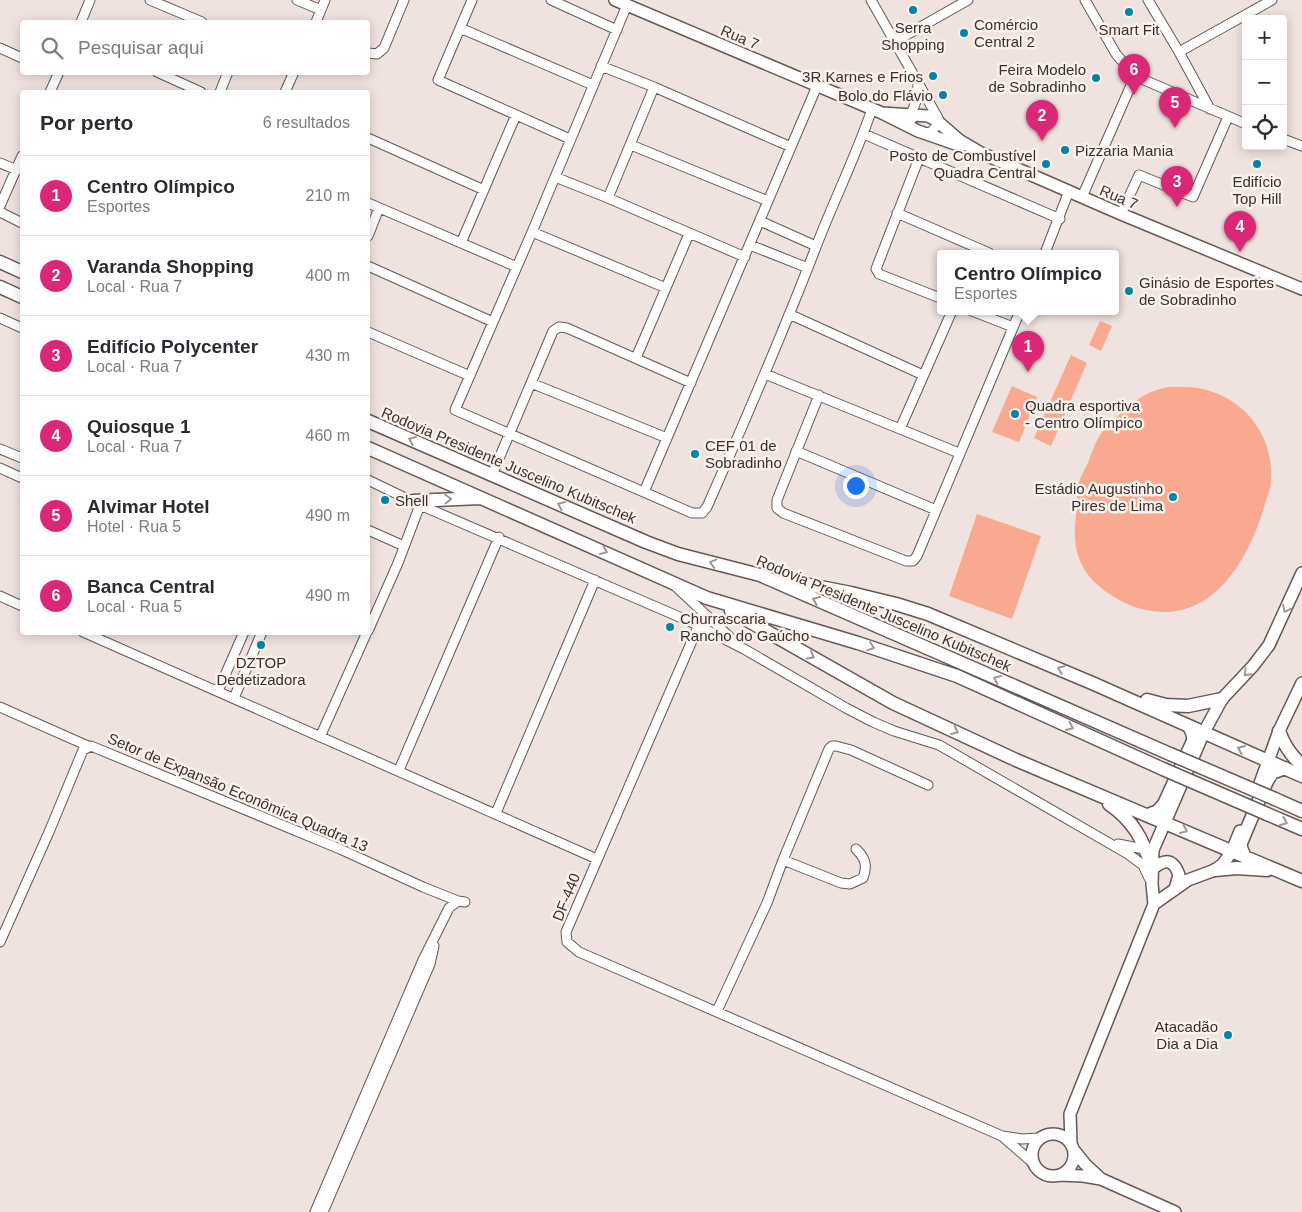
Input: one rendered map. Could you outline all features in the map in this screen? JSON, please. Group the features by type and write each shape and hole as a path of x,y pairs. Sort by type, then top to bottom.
{"highway":[{"path":"0,262 20,271"},
{"path":"0,287 20,296"},
{"name":"Rodovia Presidente Juscelino Kubitschek","path":"370,422 646,542 678,554 760,575 1302,811"},
{"name":"Rodovia Presidente Juscelino Kubitschek","path":"370,449 707,598 858,643 957,676 1163,769 1302,829"},
{"path":"416,503 483,498"},
{"path":"760,575 896,604 967,630 1302,776"},
{"path":"707,598 893,703 1016,760 1089,789 1302,881"},
{"path":"1092,683 1166,706 1188,706 1222,699"},
{"path":"1148,815 1160,810 1172,789 1193,741 1194,735 1189,726"},
{"path":"1279,731 1283,742 1294,759 1302,765"},
{"path":"1245,857 1240,848 1241,842 1270,776 1275,771 1285,768"},
{"path":"1089,789 1129,820 1150,850 1152,869"},
{"path":"1220,846 1237,839"},
{"path":"1215,870 1237,868 1282,872"}],"main road":[{"name":"Rua 7","path":"615,0 877,111 922,133 981,153 1121,214 1302,289"},
{"name":"Rua 7","path":"877,111 928,116 959,140 981,153"},
{"path":"1150,850 1165,822 1204,732 1222,699 1254,666 1269,646 1302,573"},
{"path":"1154,904 1188,880 1215,870 1223,864 1232,851 1269,761 1279,731 1302,683"},
{"path":"1060,1175 1072,1165 1074,1154 1070,1114 1154,904 1152,869 1162,862 1168,861 1174,864 1179,875 1179,881 1175,889"},
{"path":"1033,1163 1032,1148 1070,1114"},
{"name":"DF-440","path":"1045,1136 1062,1136 1085,1164 1101,1179"},
{"name":"DF-440","path":"1033,1163 1038,1170 1052,1176 1083,1176 1101,1179 1175,1212"}],"street":[{"path":"150,0 162,2 198,20"},
{"path":"297,0 321,10"},
{"path":"317,20 325,0"},
{"path":"370,53 377,54 384,48 404,0"},
{"path":"472,0 438,80 570,139"},
{"path":"551,0 617,30"},
{"path":"871,0 938,118 939,123 932,131 922,133 912,122 911,114 917,99 918,83"},
{"path":"894,42 968,0"},
{"path":"1085,0 1116,54 1135,76 1242,122"},
{"path":"1148,0 1210,109"},
{"path":"1179,52 1272,0"},
{"path":"82,20 87,1"},
{"path":"627,5 455,410 692,513 702,513 707,507 765,374 816,246 864,134 877,111"},
{"path":"460,28 593,85"},
{"path":"0,48 20,57"},
{"path":"601,66 791,147"},
{"path":"51,90 57,75"},
{"path":"164,75 197,90"},
{"path":"221,90 227,75"},
{"path":"286,90 293,75"},
{"path":"1082,197 1135,76"},
{"path":"644,492 817,86"},
{"path":"608,198 654,87"},
{"path":"461,243 516,115"},
{"path":"1121,214 1139,175 1193,197 1228,116"},
{"path":"864,134 1060,219"},
{"path":"370,139 484,190"},
{"path":"1287,140 1302,146"},
{"path":"631,145 768,201"},
{"path":"919,158 876,271 937,297"},
{"path":"0,162 17,170"},
{"path":"0,206 20,162"},
{"path":"555,177 745,257"},
{"path":"1046,250 1060,219 1069,191"},
{"path":"370,204 517,267"},
{"path":"370,231 379,208"},
{"path":"0,212 20,222"},
{"path":"898,214 982,250"},
{"path":"760,221 816,246"},
{"path":"532,232 666,288"},
{"path":"636,358 689,234"},
{"path":"750,245 808,268"},
{"path":"370,267 493,322"},
{"path":"789,314 923,375"},
{"path":"900,429 950,315"},
{"path":"982,315 1013,327"},
{"path":"819,395 777,500 777,508 783,513 898,558 913,561 1018,315"},
{"path":"0,318 20,327"},
{"path":"492,475 508,433 553,331 559,327 567,328 691,383"},
{"path":"370,333 470,376"},
{"path":"765,374 959,454"},
{"path":"531,383 667,438"},
{"path":"0,449 20,457"},
{"path":"796,451 936,510"},
{"path":"0,468 20,477"},
{"path":"370,481 416,503 699,626 744,649 873,722 938,746 1138,860 1146,870 1152,884"},
{"path":"370,625 404,546 416,503"},
{"path":"370,531 404,546"},
{"path":"398,770 499,538"},
{"path":"496,813 596,580"},
{"path":"669,580 683,595 744,649"},
{"path":"0,596 20,605"},
{"name":"DF-440","path":"704,613 596,859 566,932 567,942 579,952 1002,1136 1022,1139 1045,1136"},
{"path":"90,635 496,813 596,859"},
{"path":"218,691 243,635"},
{"path":"234,698 261,635"},
{"path":"320,737 366,635"},
{"path":"0,707 88,746"},
{"name":"Setor de Expansão Econômica Quadra 13","path":"0,942 50,832 83,750 88,746 243,808 461,901 449,908 436,936"},
{"path":"717,1011 767,903 782,860 826,754 832,746 841,746 851,750 928,785"},
{"path":"1108,842 1150,850"},
{"path":"782,860 841,883 850,884 863,878 866,871 863,856 856,849"},
{"path":"314,1212 423,960 436,936"},
{"path":"323,1212 430,964 436,936"},
{"name":"DF-440","path":"1002,1136 1033,1163"}],"shaded area":[{"path":"1100,321 1112,326 1101,351 1089,345"},
{"path":"1071,355 1087,363 1051,446 1034,438"},
{"name":"Quadra esportiva - Centro Olímpico","path":"1012,386 1037,397 1019,442 992,432"},
{"name":"Estádio Augustinho Pires de Lima","path":"1169,387 1193,387 1207,390 1235,403 1246,413 1256,424 1263,436 1271,465 1271,481 1251,542 1231,575 1219,589 1204,601 1187,608 1161,612 1138,608 1117,599 1094,582 1081,564 1076,548 1075,532 1079,484 1100,435 1138,399"},
{"path":"977,514 1041,536 1012,619 949,596"}],"place":[{"name":"Serra Shopping","path":"913,10"},
{"name":"Smart Fit","path":"1129,12"},
{"name":"Comércio Central 2","path":"964,33"},
{"name":"3R Karnes e Frios","path":"933,76"},
{"name":"Feira Modelo de Sobradinho","path":"1096,78"},
{"name":"Bolo do Flávio","path":"943,95"},
{"name":"Banca Central","path":"1134,95"},
{"name":"Alvimar Hotel","path":"1175,128"},
{"name":"Varanda Shopping","path":"1042,141"},
{"name":"Pizzaria Mania","path":"1065,150"},
{"name":"Posto de Combustível Quadra Central","path":"1046,164"},
{"name":"Edifício Top Hill","path":"1257,164"},
{"name":"Edifício Polycenter","path":"1177,207"},
{"name":"Quiosque 1","path":"1240,252"},
{"name":"Ginásio de Esportes de Sobradinho","path":"1129,291"},
{"name":"Centro Olímpico","path":"1028,372"},
{"name":"Quadra esportiva - Centro Olímpico","path":"1015,414"},
{"name":"CEF 01 de Sobradinho","path":"695,454"},
{"name":"Estádio Augustinho Pires de Lima","path":"1173,497"},
{"name":"Shell","path":"385,500"},
{"name":"Churrascaria Rancho do Gaúcho","path":"670,627"},
{"name":"DZTOP Dedetizadora","path":"261,645"},
{"name":"Atacadão Dia a Dia","path":"1228,1035"}]}
